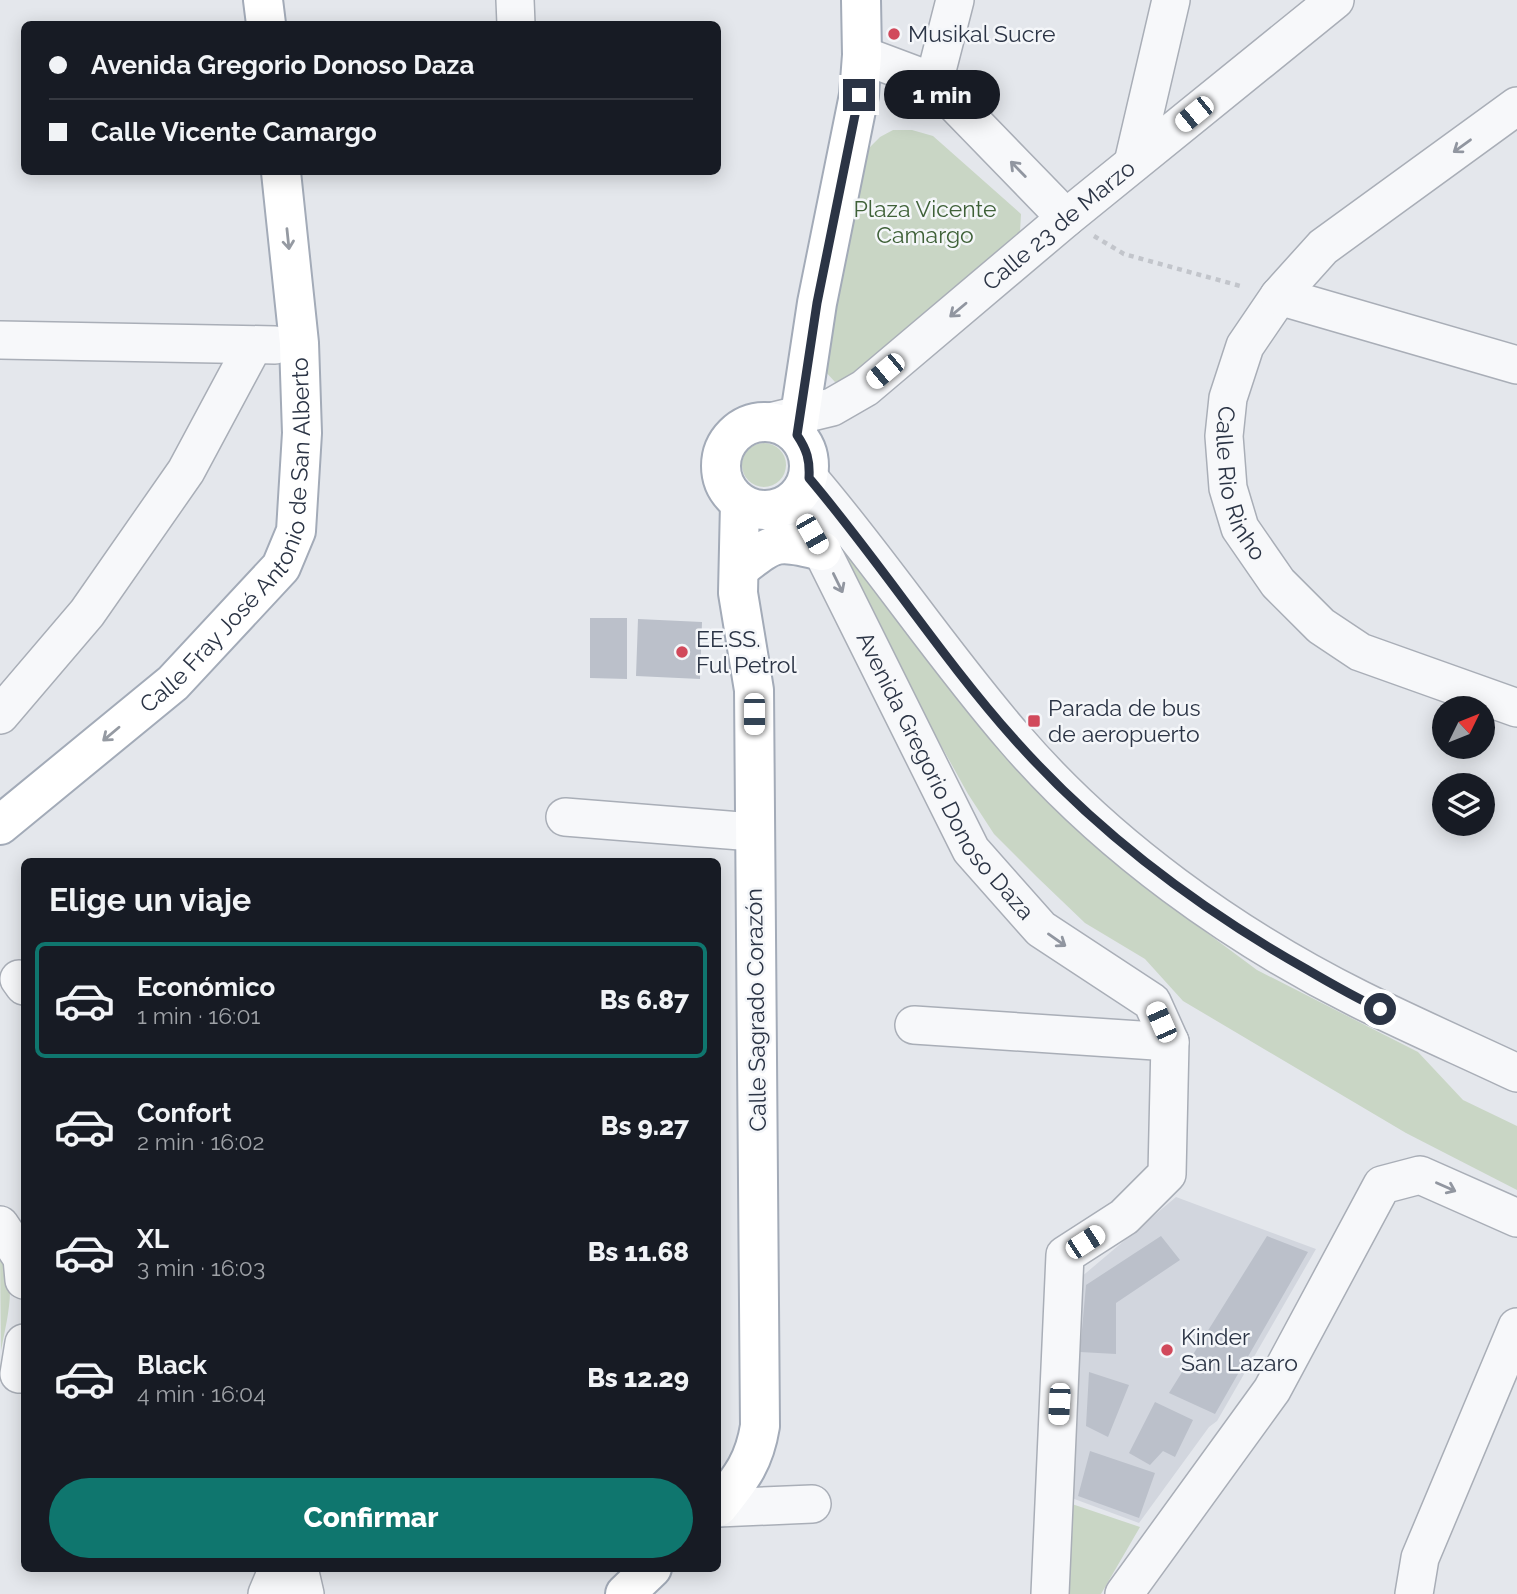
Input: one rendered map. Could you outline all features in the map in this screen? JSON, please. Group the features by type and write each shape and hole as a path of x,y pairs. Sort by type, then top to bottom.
{"main road":[{"path":"263,0 266,21"},
{"path":"789,424 755,422 741,428 730,438 720,466 729,493 740,503 752,509 767,511 781,508 801,490 810,463 806,448 789,424 817,303 859,95 862,55 861,0"},
{"name":"Calle Fray José Antonio de San Alberto","path":"0,825 173,683 281,567 296,531 302,433 299,343 281,175"},
{"name":"Calle Sagrado Corazón","path":"721,1504 741,1478 756,1451 760,1426 753,832 754,690 738,593 740,503"},
{"path":"739,569 768,547 778,543 792,542 822,551"},
{"path":"625,1594 648,1572"}],"street":[{"path":"515,0 516,21"},
{"path":"934,82 955,0"},
{"path":"1133,163 1171,0"},
{"name":"Calle 23 de Marzo","path":"789,424 832,407 865,388 1066,218 1335,0"},
{"path":"862,55 934,82 1066,218"},
{"name":"Calle Rio Rinho","path":"1517,106 1323,247 1279,296 1245,346 1228,398 1224,436 1228,488 1240,528 1278,583 1321,626 1360,652 1517,708"},
{"path":"1279,296 1517,365"},
{"path":"0,340 253,346 299,343"},
{"path":"0,715 87,613 178,482 253,346"},
{"path":"801,490 852,529 931,637 1016,741 1087,813 1163,878 1261,944 1357,999 1517,1073"},
{"name":"Avenida Gregorio Donoso Daza","path":"801,490 822,551 971,850 1041,929 1152,1002 1170,1042"},
{"path":"565,817 753,832"},
{"path":"914,1025 1170,1042 1167,1174 1124,1216 1065,1255 1050,1594"},
{"path":"1124,1594 1272,1390 1382,1185 1420,1175 1517,1218"},
{"path":"0,1225 21,1256"},
{"path":"1414,1594 1420,1558 1517,1327"},
{"path":"721,1508 812,1504"},
{"path":"267,1594 276,1572"},
{"path":"300,1572 305,1594"}],"path":[{"path":"1066,218 1124,254 1279,296"}],"shaded area":[{"name":"Kinder San Lazaro","path":"1176,1197 1316,1249 1217,1421 1209,1427 1139,1523 1069,1497 1080,1278"}],"green space":[{"name":"Plaza Vicente Camargo","path":"893,130 912,130 933,136 1021,214 1020,232 852,379 835,382 824,370 867,150 880,137"},
{"path":"764,443 779,450 786,465 779,480 764,487 749,480 742,465 749,450"},
{"path":"839,531 1074,823 1168,904 1257,970 1418,1052 1463,1100 1517,1126 1517,1190 1406,1133 1183,1001 1145,959 1085,923 1037,877 994,834 968,794 823,533"},
{"path":"0,1253 6,1264 10,1288 1,1351"},
{"path":"1069,1503 1140,1527 1101,1594 1066,1594"}],"building":[{"path":"590,618 627,618 627,679 590,678"},
{"path":"638,619 702,622 700,679 636,676"},
{"path":"1161,1236 1180,1260 1116,1303 1116,1354 1080,1352 1086,1285"},
{"path":"1267,1236 1308,1252 1215,1414 1169,1393"},
{"path":"1089,1372 1129,1385 1108,1437 1086,1426"},
{"path":"1155,1402 1193,1420 1175,1457 1163,1451 1150,1465 1129,1453"},
{"path":"1090,1451 1155,1473 1139,1518 1078,1496"}],"place":[{"name":"Musikal Sucre","path":"894,34"},
{"name":"EE.SS. Ful Petrol","path":"682,652"},
{"name":"Parada de bus de aeropuerto","path":"1034,721"},
{"name":"Kinder San Lazaro","path":"1167,1350"}],"route":[{"path":"859,95 817,303 797,435 806,448 810,463 809,478 852,529 931,637 1016,741 1087,813 1163,878 1261,944 1357,999 1380,1009"}]}
